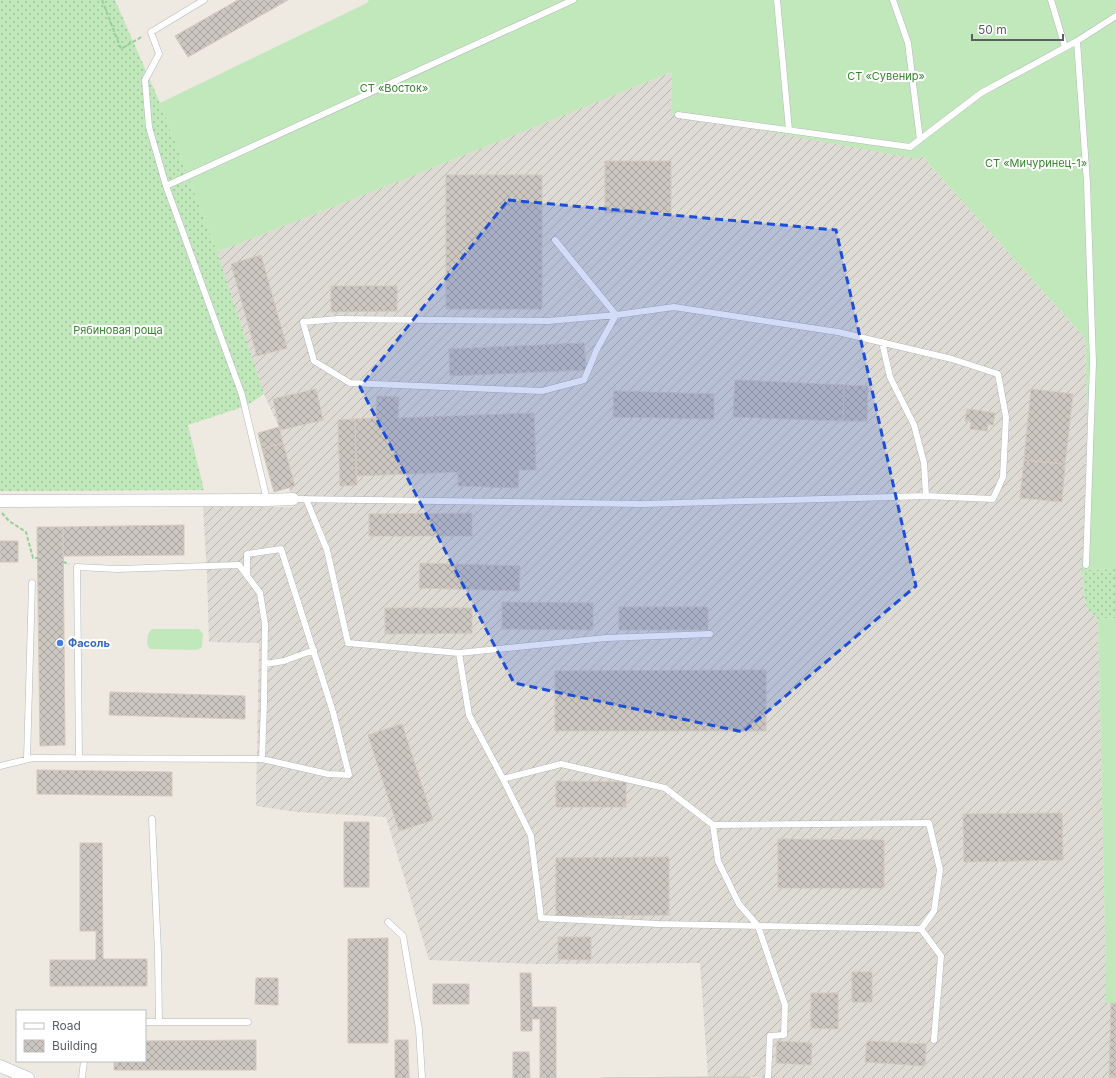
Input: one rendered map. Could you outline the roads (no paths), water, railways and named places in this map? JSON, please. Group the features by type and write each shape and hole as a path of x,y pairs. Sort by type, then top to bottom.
{"street":[{"path":"0,501 293,499"},
{"path":"0,1066 28,1078"}],"lane":[{"path":"204,0 151,32 159,54 145,80 149,127 166,186 242,396 266,500"},
{"path":"166,186 573,0"},
{"path":"777,0 789,130"},
{"path":"892,0 908,43 920,140"},
{"path":"1051,0 1065,47"},
{"path":"678,115 910,147 981,93 1077,41 1116,16"},
{"path":"1077,41 1087,183 1093,363 1086,565"},
{"path":"555,240 616,315"},
{"path":"293,499 643,504 926,496 993,499 1004,477 1006,417 998,374 952,359 838,332 674,307 616,315 548,321 338,319 303,322 314,361 350,383 542,391 584,380 597,349 616,315"},
{"path":"882,342 890,377 914,425 924,462 926,496"},
{"path":"306,499 327,550 348,643 459,653 606,638 710,634"},
{"path":"0,766 33,758 262,759 328,774 349,775 333,712 281,549 247,554 247,576"},
{"path":"79,758 77,567 117,569 239,566 260,593 265,624 262,759"},
{"path":"27,759 32,583"},
{"path":"264,664 284,661 314,650"},
{"path":"459,653 469,715 531,836 541,918 658,924 921,929"},
{"path":"503,779 561,764 664,788 713,825 929,823 940,870 934,911 921,929"},
{"path":"152,819 158,953 159,1022"},
{"path":"713,825 718,861 739,904 758,926 785,1005 784,1035 770,1036 768,1078"},
{"path":"388,922 403,936 420,1029 422,1078"},
{"path":"921,929 941,956 934,1040"},
{"path":"146,1022 248,1022"},
{"path":"82,1078 84,1062"}],"place":[{"name":"Фасоль","path":"60,643"}],"park label":[{"name":"СТ «Сувенир»","path":"886,76"},
{"name":"СТ «Восток»","path":"394,88"},
{"name":"СТ «Мичуринец-1»","path":"1036,163"},
{"name":"Рябиновая роща","path":"118,330"}]}
